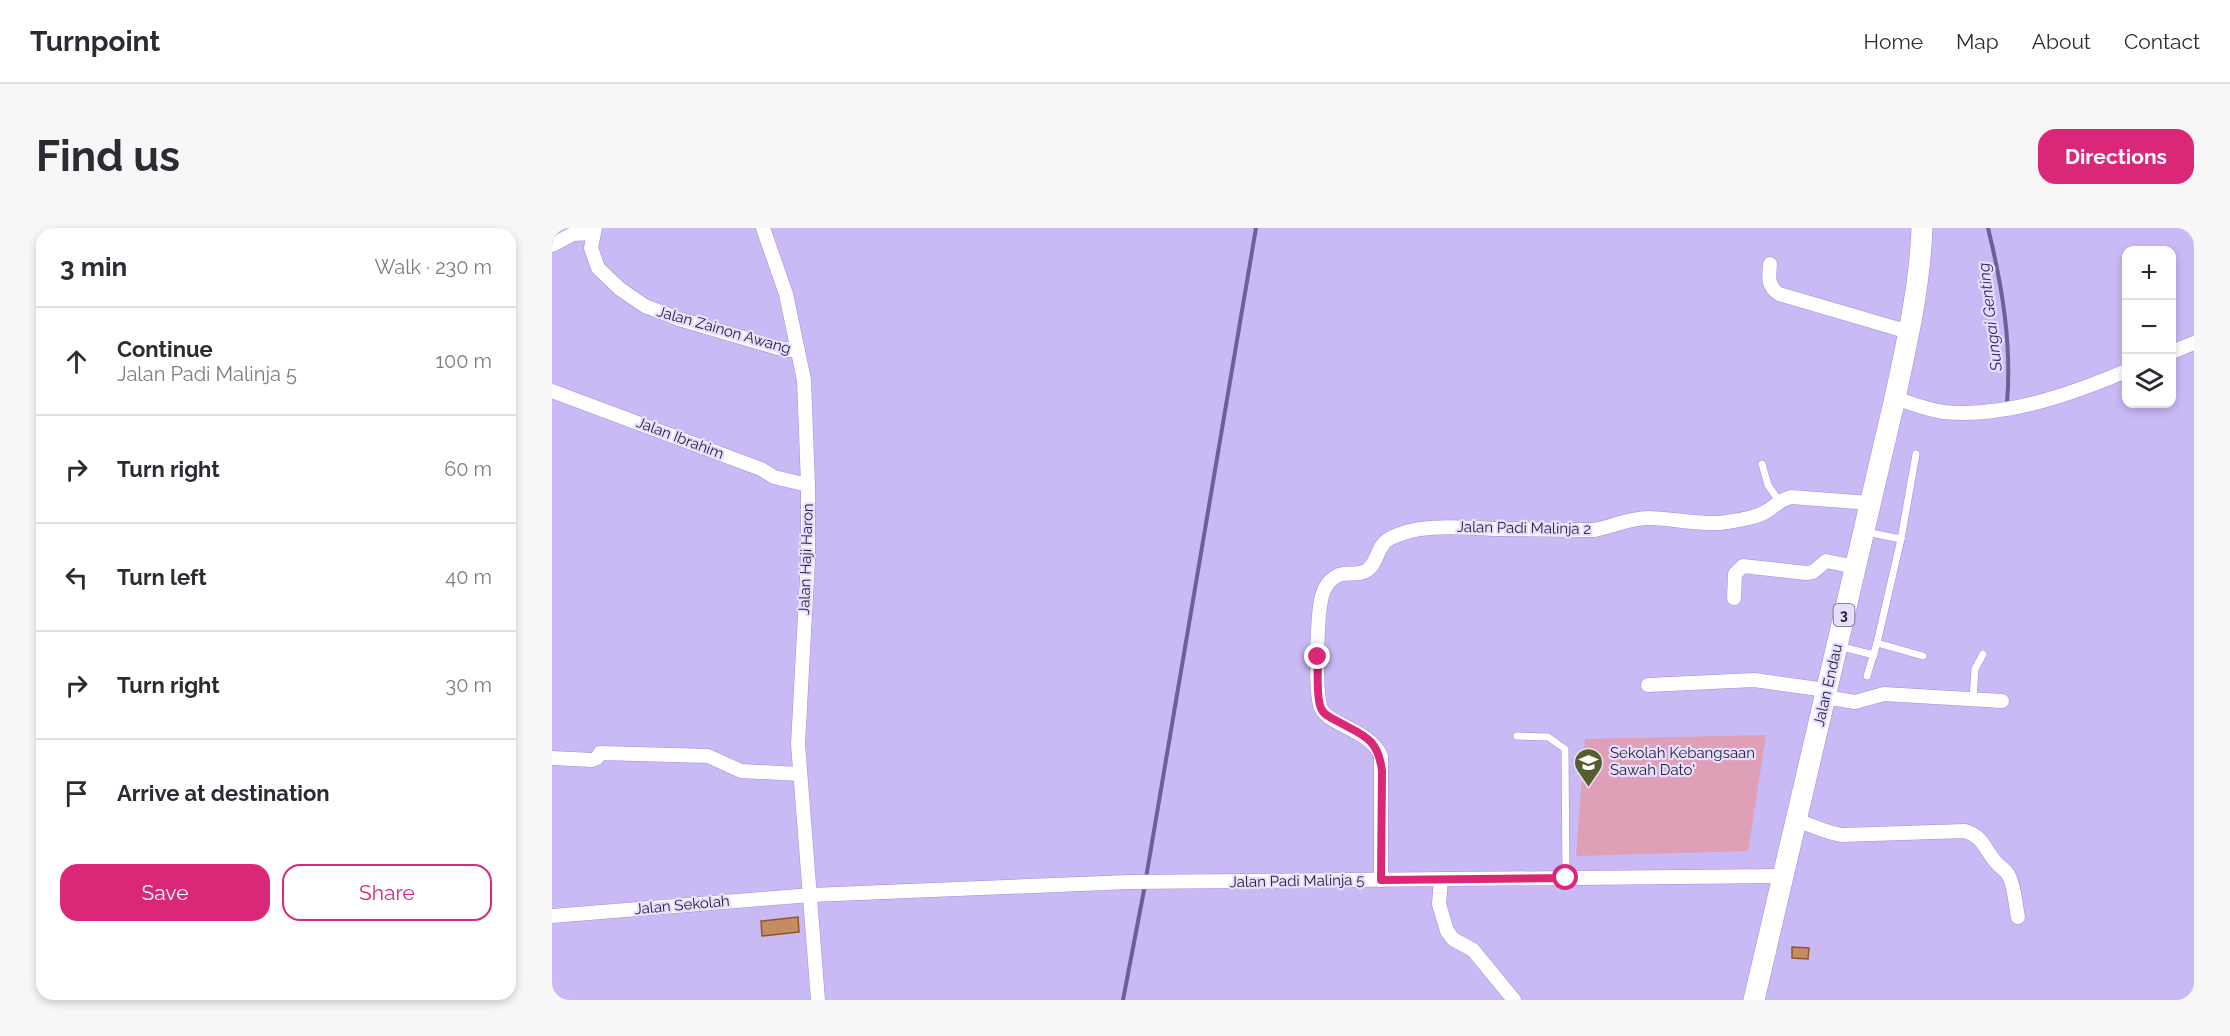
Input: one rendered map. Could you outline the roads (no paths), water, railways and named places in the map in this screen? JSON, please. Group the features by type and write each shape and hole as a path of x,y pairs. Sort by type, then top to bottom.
{"highway":[{"name":"Jalan Endau","path":"1754,1000 1895,398 1909,332 1922,228"}],"street":[{"name":"Jalan Haji Haron","path":"766,229 786,294 804,380 808,559 798,744 818,1000"},
{"path":"552,245 573,234 594,231"},
{"name":"Jalan Zainon Awang","path":"594,231 591,248 598,268 620,289 645,306 679,319 778,348 798,351"},
{"path":"1770,264 1769,284 1772,290 1779,294 1909,332"},
{"path":"2176,350 2194,343"},
{"path":"1895,398 1947,412 2004,410 2052,399 2122,373"},
{"name":"Jalan Ibrahim","path":"552,391 761,469 774,477 808,485"},
{"name":"Jalan Padi Malinja 2","path":"1381,880 1381,756 1370,740 1328,717 1321,708 1318,657 1320,610 1325,589 1333,578 1338,575 1359,574 1367,571 1384,542 1401,533 1435,528 1594,530 1645,518 1724,523 1758,515 1779,501 1791,497 1870,503"},
{"path":"1734,598 1735,574 1743,566 1806,573 1813,572 1826,561 1855,567"},
{"path":"1648,684 1754,680 1825,693 1855,702 1884,694 2002,701"},
{"path":"552,758 591,760 597,758 600,753 708,756 741,771 799,774"},
{"path":"1796,820 1828,833 1842,835 1965,831 1975,834 2007,874 2012,885 2018,916"},
{"name":"Jalan Padi Malinja 5","path":"811,895 1129,882 1783,876"},
{"path":"1441,879 1439,904 1447,931 1453,939 1473,950 1514,1000"},
{"name":"Jalan Sekolah","path":"552,916 811,895"}],"lane":[{"path":"1867,676 1901,539 1916,454"},
{"path":"1762,464 1768,485 1779,501"},
{"path":"1864,531 1901,539"},
{"path":"1876,644 1923,656"},
{"path":"1837,646 1874,655"},
{"path":"1973,699 1975,669 1983,654"},
{"path":"1517,736 1548,737 1565,749 1566,878"}],"waterway":[{"path":"1146,878 1256,228"},
{"name":"Sungai Genting","path":"1988,228 2005,315 2008,359 2007,403"},
{"path":"1123,1000 1145,885"}],"place":[{"name":"Sekolah Kebangsaan Sawah Dato'","path":"1589,788"}]}
